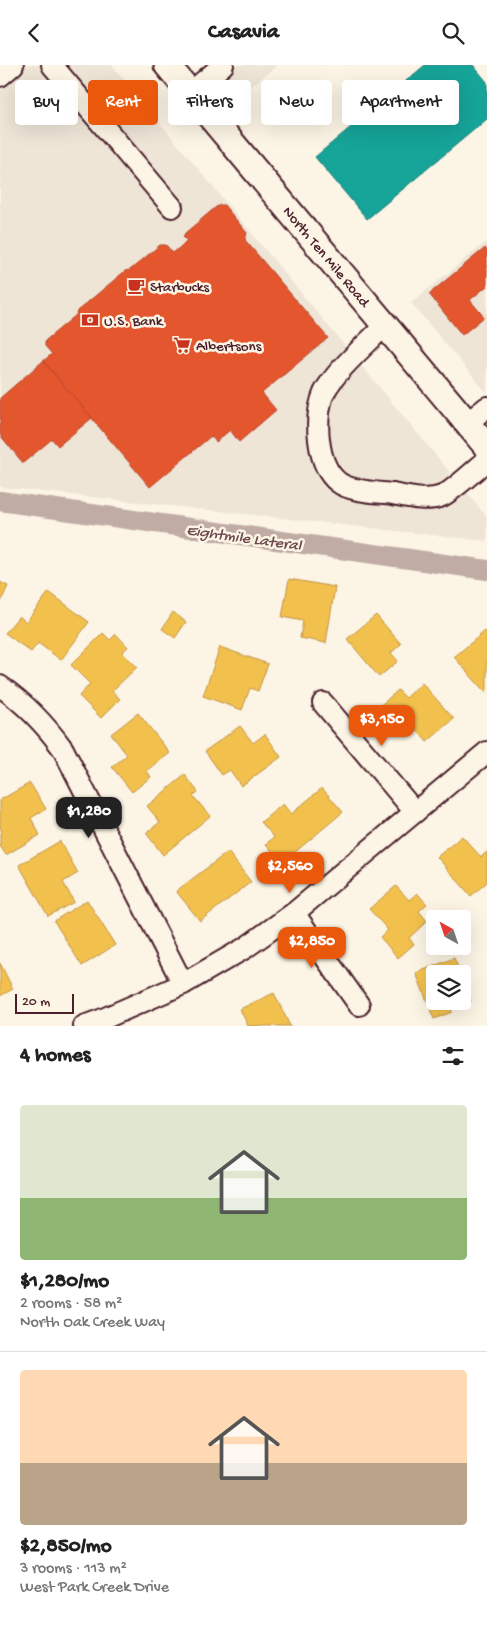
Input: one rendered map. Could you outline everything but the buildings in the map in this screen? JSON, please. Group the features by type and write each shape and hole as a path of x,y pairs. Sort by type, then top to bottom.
{"main road":[{"name":"North Ten Mile Road","path":"167,65 181,80"},
{"name":"North Ten Mile Road","path":"219,125 487,447"}],"street":[{"path":"0,76 13,65"},
{"path":"52,65 172,207"},
{"path":"205,80 223,65"},
{"path":"385,325 335,377 324,393 320,415 319,438 321,455 327,469 338,482 353,489 430,498 443,496 487,460"},
{"path":"467,423 487,407"},
{"path":"0,686 33,711 63,749 183,984"},
{"path":"323,703 415,812"},
{"path":"84,1026 183,984 245,948 294,913 487,752"},
{"path":"294,913 360,1005"}],"shaded area":[{"path":"0,65 112,65 124,80 88,80 88,125 158,125 158,120 487,517 487,541 0,487"},
{"path":"211,65 278,65 251,87 251,80 224,80"},
{"path":"487,241 487,393 411,303"}],"waterway":[{"name":"Eightmile Lateral","path":"0,501 487,570"}],"place":[{"name":"Starbucks","path":"136,286"},
{"name":"U.S. Bank","path":"90,320"},
{"name":"Albertsons","path":"182,345"}]}
